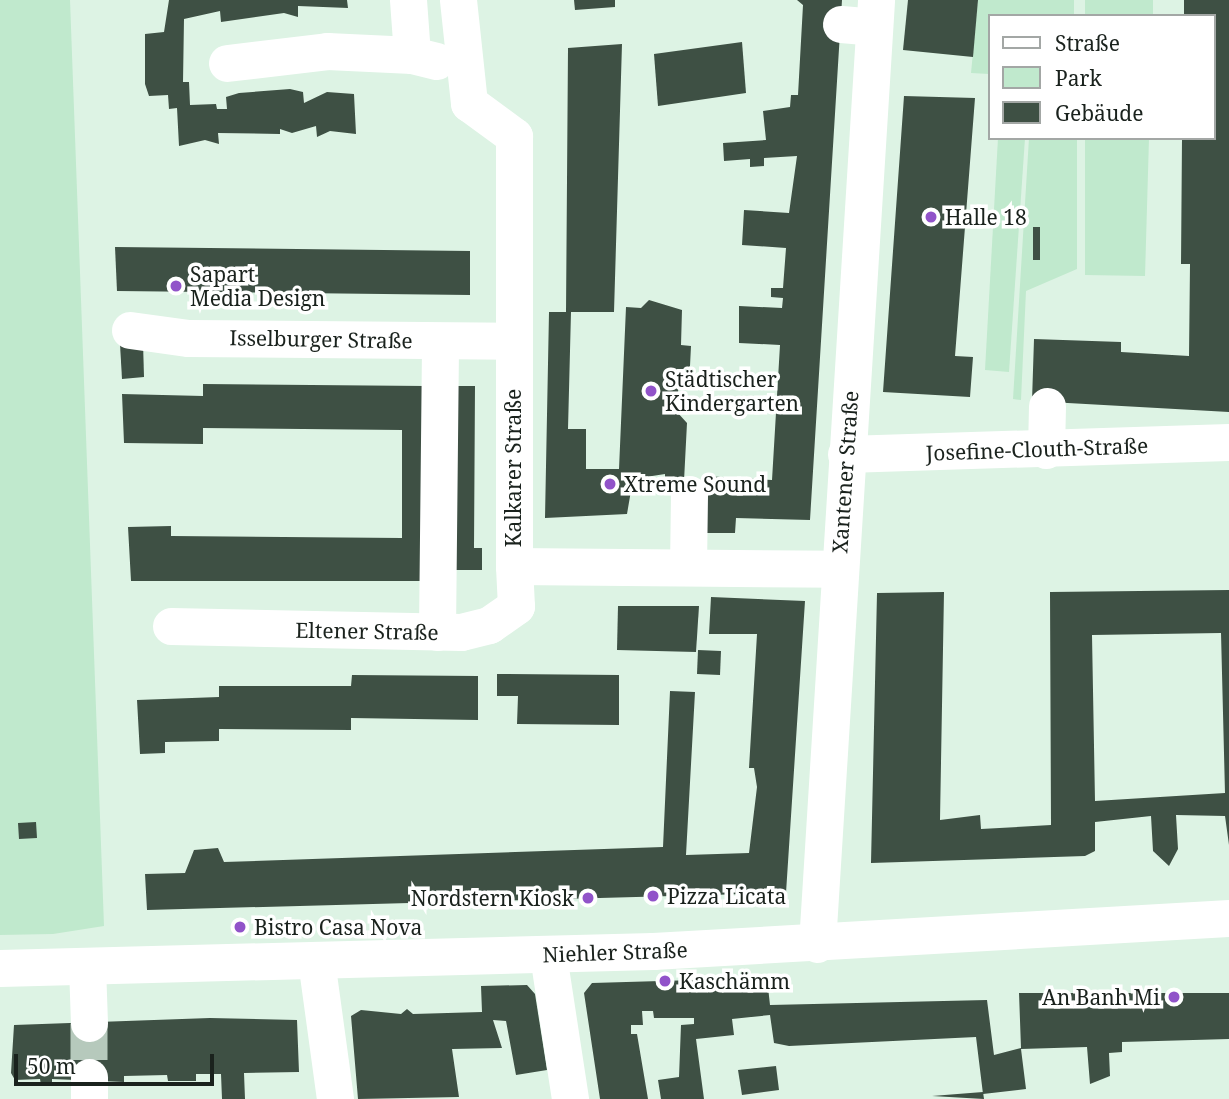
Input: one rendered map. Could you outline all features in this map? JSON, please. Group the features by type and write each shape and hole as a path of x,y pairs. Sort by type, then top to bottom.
{"street":[{"path":"408,0 412,55"},
{"name":"Kalkarer Straße","path":"458,0 462,68 469,103 514,136 514,566 839,569"},
{"name":"Xantener Straße","path":"817,944 846,454 863,17"},
{"path":"227,62 327,51 412,55 462,68"},
{"name":"Isselburger Straße","path":"130,330 188,338 513,341"},
{"path":"437,632 440,341"},
{"path":"1046,450 1047,407"},
{"name":"Josefine-Clouth-Straße","path":"846,454 1046,450 1229,442"},
{"path":"688,567 689,494"},
{"name":"Eltener Straße","path":"171,626 437,632 489,625 516,606 514,566"},
{"name":"Niehler Straße","path":"0,968 548,955 817,944 1229,918"},
{"path":"548,955 570,1099"},
{"path":"316,960 335,1099"},
{"path":"87,966 89,1023"}],"green space":[{"path":"0,0 70,0 104,926 53,934 0,935"},
{"path":"978,0 1074,0 1074,14 988,14 988,74 971,73"},
{"path":"1085,0 1153,0 1153,14 1085,14"},
{"path":"998,140 1025,140 1009,372 985,370"},
{"path":"1029,140 1077,140 1077,269 1026,291 1021,400 1013,399"},
{"path":"1085,140 1149,140 1145,276 1085,275"}],"building":[{"path":"169,0 347,0 348,8 298,6 298,17 284,13 221,22 220,11 184,19 183,82 189,82 190,105 216,104 217,109 227,109 226,97 239,93 290,89 303,92 304,103 327,92 354,94 356,134 330,131 317,137 316,126 292,133 280,129 280,134 218,133 219,144 205,140 179,146 177,108 169,109 168,95 149,96 145,84 145,34 164,32"},
{"path":"574,0 615,0 615,7 575,10"},
{"path":"797,0 842,0 810,520 736,518 735,533 701,533 704,476 772,480 780,345 739,343 739,306 782,308 783,298 771,297 771,288 783,288 786,248 742,245 744,210 789,213 797,156 764,158 764,166 750,167 750,159 724,161 723,143 766,140 763,111 790,107 791,95 798,95 803,5"},
{"path":"908,0 978,0 973,57 903,50"},
{"path":"1184,0 1229,0 1229,412 1032,401 1034,339 1121,342 1121,352 1189,356 1190,264 1181,264 1182,140 1215,140 1215,14 1184,14"},
{"path":"742,42 746,93 658,106 654,54"},
{"path":"622,44 614,312 571,312 568,429 586,429 586,469 619,469 626,307 641,308 649,300 682,310 681,345 691,346 690,366 679,375 677,412 687,423 684,481 665,480 665,474 633,479 627,514 545,518 549,312 566,312 568,48"},
{"name":"Halle 18","path":"904,96 975,98 955,356 973,357 970,397 883,392"},
{"path":"1033,227 1040,227 1040,260 1033,260"},
{"path":"115,247 470,251 470,295 117,291"},
{"path":"143,342 144,377 122,379 120,344"},
{"path":"203,384 425,386 423,581 131,581 128,527 171,526 171,536 402,538 402,430 203,428 203,444 124,443 122,394 203,396"},
{"path":"453,386 475,386 474,548 482,548 482,570 451,570"},
{"path":"1229,590 1229,845 1225,816 1176,815 1178,849 1169,866 1153,851 1151,816 1095,822 1095,851 1085,856 871,863 877,593 944,592 940,820 980,815 981,829 1051,825 1050,592","holes":["1221,633 1225,793 1095,801 1092,635"]},
{"path":"711,597 805,601 786,893 147,910 145,874 185,873 194,850 218,848 224,862 663,847 670,691 695,692 686,855 749,853 757,787 754,768 749,768 757,634 709,634"},
{"path":"618,606 699,606 696,652 617,650"},
{"path":"698,650 721,651 720,675 697,674"},
{"path":"497,674 619,675 619,725 517,724 518,696 497,696"},
{"path":"352,675 478,676 478,720 351,718 351,730 219,729 219,741 165,742 165,753 140,754 137,700 219,697 219,686 351,686"},
{"path":"36,822 37,838 19,839 18,823"},
{"path":"767,978 770,1005 987,1000 994,1055 1021,1048 1019,993 1229,993 1229,1039 1122,1042 1122,1052 1109,1053 1110,1076 1090,1084 1087,1047 1021,1049 1026,1089 983,1094 976,1037 789,1046 774,1043 770,1015 732,1019 734,1035 696,1039 704,1099 661,1099 658,1080 679,1077 681,1025 694,1024 694,1018 654,1018 653,1011 642,1011 643,1025 631,1025 631,1034 637,1034 648,1099 600,1099 584,993 592,983"},
{"path":"527,985 535,994 547,1070 516,1075 506,1021 493,1020 502,1048 452,1049 459,1097 358,1099 351,1016 361,1010 401,1014 407,1009 413,1014 482,1012 481,986"},
{"path":"210,1018 297,1020 299,1072 244,1073 245,1099 222,1099 221,1074 196,1074 196,1081 168,1081 167,1075 124,1076 124,1082 52,1079 52,1085 41,1085 40,1079 15,1080 11,1073 14,1025"},
{"path":"776,1066 779,1090 742,1095 738,1070"},
{"path":"983,1092 984,1099 932,1096"}],"tunnel":[{"path":"89,1023 89,1077"}],"place":[{"name":"Halle 18","path":"931,217"},
{"name":"Sapart Media Design","path":"176,286"},
{"name":"Städtischer Kindergarten","path":"651,391"},
{"name":"Xtreme Sound","path":"610,484"},
{"name":"Pizza Licata","path":"653,896"},
{"name":"Nordstern Kiosk","path":"588,898"},
{"name":"Bistro Casa Nova","path":"240,927"},
{"name":"Kaschämm","path":"665,981"},
{"name":"An Banh Mi","path":"1174,997"}]}
